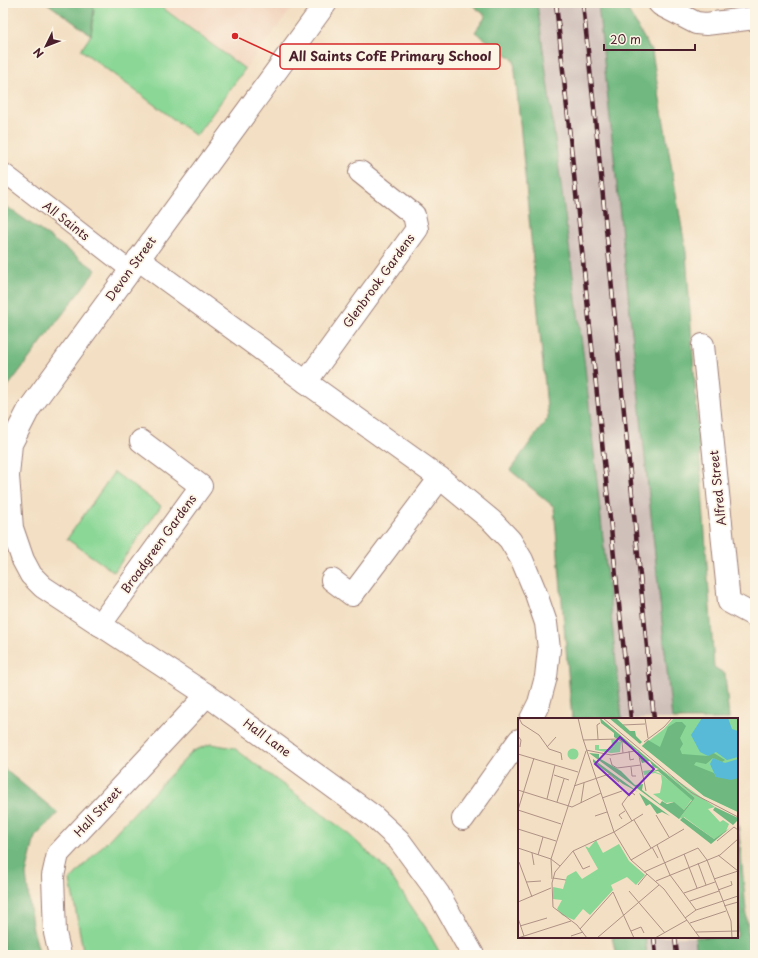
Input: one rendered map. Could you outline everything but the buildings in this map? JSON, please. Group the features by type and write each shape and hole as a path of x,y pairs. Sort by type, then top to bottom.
{"street":[{"name":"Devon Street","path":"23,560 12,528 8,476 11,444 29,409 326,3"},
{"path":"659,3 696,22 706,24 755,18"},
{"name":"Glenbrook Gardens","path":"306,382 417,229 414,215 360,172"},
{"path":"134,264 306,382 440,478 492,521 510,540 522,560 546,623 549,649 546,677 539,703 532,718"},
{"name":"Alfred Street","path":"703,344 729,602 755,616"},
{"name":"Broadgreen Gardens","path":"100,625 201,486 141,441"},
{"path":"332,580 352,595 440,478"},
{"name":"Hall Lane","path":"23,560 31,575 43,587 207,695 373,816 399,840 438,893 473,955"},
{"name":"Hall Street","path":"60,955 55,933 53,876 58,854 207,695"},
{"path":"463,819 518,741"}],"lane":[{"name":"All Saints","path":"3,172 134,264"}],"shaded area":[{"path":"156,3 296,3 245,69"},
{"path":"513,3 624,3 652,52 686,252 714,667 725,674 729,718 572,718 548,418 514,60"},
{"path":"738,821 750,955 616,955 612,938 738,938"}],"green space":[{"path":"47,3 92,3 94,9 91,35"},
{"path":"92,3 156,3 245,69 196,136 81,50 91,35 94,9"},
{"path":"470,3 537,3 585,367 622,718 572,718 554,507 510,470 548,418 514,60 475,32 486,16"},
{"path":"598,3 624,3 652,52 686,252 714,667 725,674 729,718 672,718"},
{"path":"3,204 96,270 3,393"},
{"path":"114,472 161,506 114,572 67,539"},
{"path":"211,744 234,748 345,831 386,869 426,928 441,955 84,955 70,880 193,751"},
{"path":"3,768 58,813 35,837 26,874 32,926 40,955 3,955"},
{"path":"738,821 750,955 697,955 695,938 738,938"},
{"path":"612,938 645,938 647,955 616,955"}],"railway":[{"path":"556,3 631,718"},
{"path":"583,3 654,718"},
{"path":"654,938 656,955"},
{"path":"675,938 677,955"}],"place":[{"name":"All Saints CofE Primary School","path":"235,36"}]}
